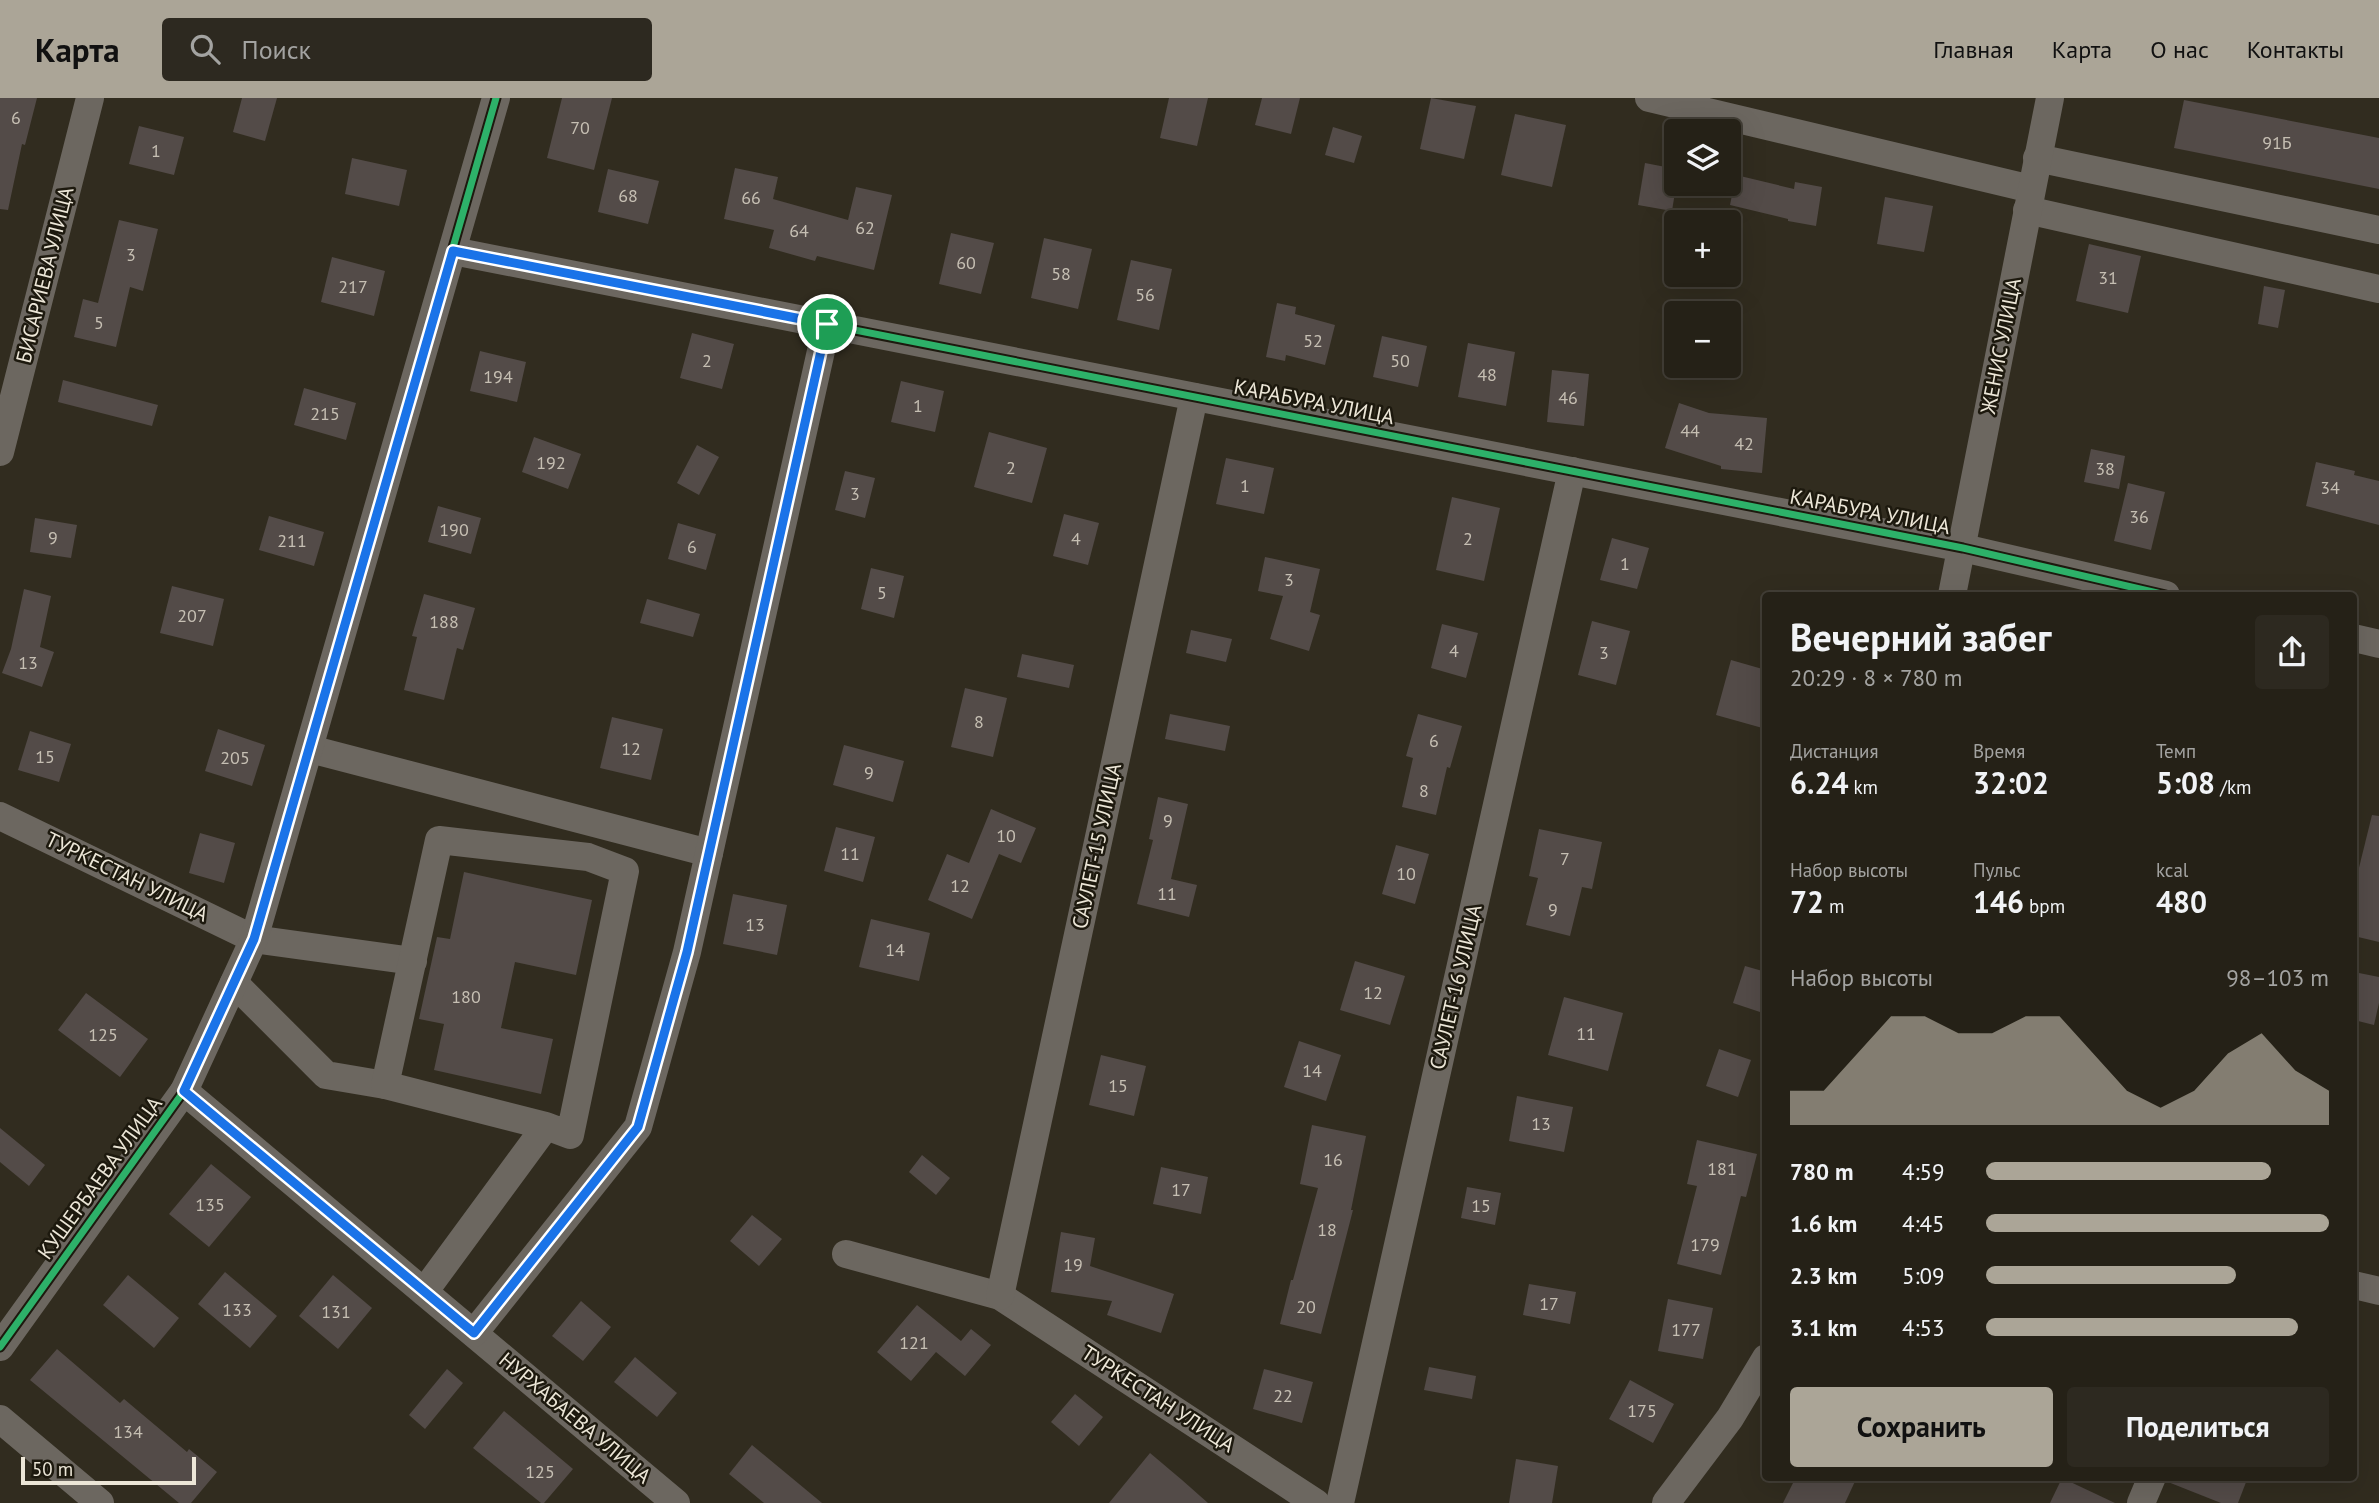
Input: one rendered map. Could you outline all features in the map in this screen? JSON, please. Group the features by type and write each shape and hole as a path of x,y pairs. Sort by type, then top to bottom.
{"street":[{"name":"БИСАРИЕВА УЛИЦА","path":"0,452 90,98"},
{"name":"КУШЕРБАЕВА УЛИЦА","path":"0,1347 184,1091 254,939 496,98"},
{"path":"1648,98 2029,200 2379,289"},
{"name":"ЖЕНИС УЛИЦА","path":"1953,592 2050,98"},
{"path":"2037,158 2379,230"},
{"name":"КАРАБУРА УЛИЦА","path":"453,251 1963,548 2153,592"},
{"path":"474,1333 638,1127 687,952 827,324"},
{"name":"САУЛЕТ-15 УЛИЦА","path":"1000,1296 1195,397"},
{"name":"САУЛЕТ-16 УЛИЦА","path":"1340,1503 1572,471"},
{"path":"2357,639 2379,644"},
{"path":"310,749 709,853"},
{"name":"ТУРКЕСТАН УЛИЦА","path":"0,816 254,939 413,961"},
{"path":"234,983 326,1075 385,1086 546,1126 570,1135 625,871 588,857 439,839 385,1086"},
{"name":"НУРХАБАЕВА УЛИЦА","path":"184,1091 676,1503"},
{"path":"424,1292 546,1126"},
{"name":"ТУРКЕСТАН УЛИЦА","path":"846,1254 1000,1296 1316,1503"},
{"path":"2357,1286 2379,1291"},
{"path":"1666,1503 1730,1418 1762,1364"},
{"path":"0,1419 100,1503"},
{"path":"2141,1503 2150,1481"}],"building":[{"path":"0,98 37,98 25,145 22,144 8,210 0,209"},
{"path":"242,98 277,98 265,141 233,132"},
{"path":"562,98 612,98 594,170 547,158"},
{"path":"1169,98 1208,98 1197,146 1160,138"},
{"path":"1262,98 1300,98 1291,134 1255,125"},
{"path":"1431,98 1476,106 1464,159 1420,149"},
{"path":"2184,100 2379,138 2379,189 2174,148"},
{"path":"1515,114 1566,125 1552,187 1501,175"},
{"path":"139,126 184,137 174,175 129,164"},
{"path":"1333,127 1362,136 1354,163 1325,155"},
{"path":"352,158 407,170 399,206 345,194"},
{"path":"1645,163 1664,167 1664,196 1674,196 1672,210 1638,205"},
{"path":"735,168 778,177 773,199 848,220 856,187 892,195 874,270 817,256 815,261 769,248 774,230 724,219"},
{"path":"608,169 659,181 648,224 598,212"},
{"path":"1741,176 1794,189 1795,182 1822,187 1816,226 1730,205 1732,196 1741,196"},
{"path":"1885,197 1933,206 1924,252 1877,244"},
{"path":"119,220 158,229 143,291 130,287 116,347 74,337 83,299 98,303"},
{"path":"951,233 994,243 981,294 939,284"},
{"path":"1044,238 1092,249 1078,309 1031,298"},
{"path":"2089,244 2141,256 2128,313 2076,301"},
{"path":"332,257 385,271 374,316 321,302"},
{"path":"1131,260 1172,269 1159,330 1117,320"},
{"path":"2264,286 2285,290 2278,328 2258,324"},
{"path":"1277,303 1296,307 1295,314 1335,325 1325,365 1286,355 1285,361 1266,357"},
{"path":"692,333 734,344 722,389 680,378"},
{"path":"1382,336 1427,346 1418,387 1373,377"},
{"path":"1468,343 1515,352 1506,406 1458,397"},
{"path":"480,351 526,362 517,402 470,391"},
{"path":"1552,370 1589,374 1584,426 1547,422"},
{"path":"63,380 158,405 152,426 58,402"},
{"path":"901,381 944,391 935,432 891,422"},
{"path":"304,388 356,403 346,440 294,425"},
{"path":"1679,403 1709,413 1767,418 1762,473 1721,469 1721,466 1665,448"},
{"path":"989,432 1047,448 1032,503 974,487"},
{"path":"534,437 581,454 568,489 522,472"},
{"path":"697,445 719,457 699,495 677,483"},
{"path":"2091,449 2125,456 2119,489 2084,482"},
{"path":"1226,458 1274,468 1264,514 1216,504"},
{"path":"2316,462 2355,471 2354,475 2379,481 2379,525 2306,506"},
{"path":"845,471 875,478 865,518 835,510"},
{"path":"2128,483 2165,492 2151,550 2114,541"},
{"path":"1452,497 1500,508 1484,581 1436,570"},
{"path":"438,506 481,518 471,554 428,542"},
{"path":"1064,514 1099,523 1088,565 1053,556"},
{"path":"269,516 324,532 314,566 259,550"},
{"path":"35,518 77,525 71,558 30,552"},
{"path":"678,523 716,534 706,570 668,559"},
{"path":"1612,538 1649,548 1637,589 1600,580"},
{"path":"1265,557 1320,569 1310,612 1320,615 1309,651 1270,639 1283,596 1258,591"},
{"path":"871,568 904,576 894,618 861,609"},
{"path":"172,586 224,599 213,646 160,633"},
{"path":"24,589 51,596 40,647 54,652 42,687 2,673 11,649"},
{"path":"424,594 475,608 463,650 457,648 444,700 404,690 417,637 412,636"},
{"path":"647,599 700,614 693,637 640,623"},
{"path":"1592,621 1630,631 1616,685 1578,675"},
{"path":"1442,624 1478,633 1466,678 1431,668"},
{"path":"1191,630 1232,639 1226,662 1186,653"},
{"path":"1022,654 1074,665 1069,688 1017,677"},
{"path":"1731,660 1762,669 1762,728 1716,715"},
{"path":"965,688 1007,698 993,757 951,747"},
{"path":"1170,714 1230,726 1225,751 1165,739"},
{"path":"1418,714 1462,726 1450,768 1447,767 1436,815 1402,807 1413,758 1406,756"},
{"path":"612,717 663,729 651,780 600,768"},
{"path":"218,729 265,745 252,786 205,771"},
{"path":"30,731 71,744 59,782 18,770"},
{"path":"844,745 904,761 893,802 833,785"},
{"path":"1158,797 1188,804 1171,879 1197,885 1189,917 1137,904 1153,840 1149,839"},
{"path":"991,809 1036,828 1021,863 999,854 972,919 928,900 947,854 969,863"},
{"path":"2372,815 2379,816 2379,942 2357,937 2357,876"},
{"path":"836,827 875,837 863,882 824,871"},
{"path":"1539,829 1602,842 1592,889 1582,887 1570,936 1526,925 1538,878 1529,876"},
{"path":"200,833 235,843 224,883 189,873"},
{"path":"1396,845 1429,854 1415,904 1382,894"},
{"path":"464,872 592,900 576,975 515,962 501,1028 553,1039 541,1094 434,1070 444,1024 419,1019 437,937 450,939"},
{"path":"733,894 787,905 777,955 723,944"},
{"path":"871,919 930,933 919,981 859,967"},
{"path":"1355,961 1405,976 1390,1025 1340,1010"},
{"path":"1745,966 1762,971 1762,1013 1733,1003"},
{"path":"2357,973 2379,977 2379,1003 2374,1025 2357,1021"},
{"path":"86,993 148,1039 120,1077 58,1030"},
{"path":"1564,997 1623,1013 1608,1071 1548,1055"},
{"path":"1299,1041 1341,1055 1326,1101 1284,1087"},
{"path":"1719,1049 1751,1060 1738,1097 1706,1086"},
{"path":"1101,1055 1146,1066 1134,1116 1089,1105"},
{"path":"1517,1096 1573,1107 1564,1152 1509,1141"},
{"path":"1312,1125 1366,1136 1353,1210 1321,1334 1280,1324 1318,1188 1300,1184"},
{"path":"0,1128 45,1165 29,1186 0,1162"},
{"path":"1697,1140 1757,1154 1746,1197 1741,1196 1721,1275 1677,1264 1697,1186 1687,1184"},
{"path":"922,1155 950,1178 936,1195 909,1172"},
{"path":"211,1164 251,1197 209,1247 169,1214"},
{"path":"1161,1167 1208,1177 1201,1214 1153,1204"},
{"path":"1467,1187 1501,1193 1495,1225 1461,1218"},
{"path":"752,1215 782,1239 759,1266 730,1241"},
{"path":"1061,1232 1095,1238 1090,1266 1174,1294 1161,1333 1107,1315 1112,1301 1051,1292"},
{"path":"225,1272 277,1316 250,1348 198,1304"},
{"path":"128,1275 179,1318 154,1348 103,1305"},
{"path":"333,1275 372,1308 338,1349 299,1316"},
{"path":"1529,1284 1576,1292 1570,1324 1523,1315"},
{"path":"1668,1299 1713,1308 1703,1359 1658,1351"},
{"path":"581,1301 611,1327 583,1361 552,1336"},
{"path":"917,1305 961,1341 971,1329 991,1345 965,1376 936,1352 911,1381 877,1352"},
{"path":"57,1349 120,1403 124,1399 187,1452 189,1449 217,1472 191,1503 179,1503 30,1380"},
{"path":"635,1357 677,1393 657,1417 614,1382"},
{"path":"1429,1367 1476,1376 1472,1399 1424,1390"},
{"path":"447,1369 463,1383 425,1429 409,1415"},
{"path":"1264,1369 1313,1382 1302,1423 1253,1409"},
{"path":"1630,1380 1674,1404 1653,1443 1609,1419"},
{"path":"1075,1394 1103,1417 1079,1446 1051,1422"},
{"path":"504,1411 573,1469 544,1503 473,1448"},
{"path":"752,1445 822,1503 764,1503 729,1474"},
{"path":"1150,1453 1182,1480 1208,1503 1109,1503"},
{"path":"1516,1459 1558,1466 1552,1503 1509,1503"},
{"path":"1794,1481 1855,1481 1845,1503 1783,1503"},
{"path":"2061,1481 2068,1481 2115,1503 2050,1503"},
{"path":"2246,1481 2238,1503 2221,1503 2168,1482"}],"cycle path":[{"path":"0,1347 184,1091 254,939 496,98"},
{"path":"453,251 1963,548 2153,592"}],"route":[{"path":"453,251 827,324 687,952 638,1127 474,1333 184,1091 254,939 453,251"}]}
